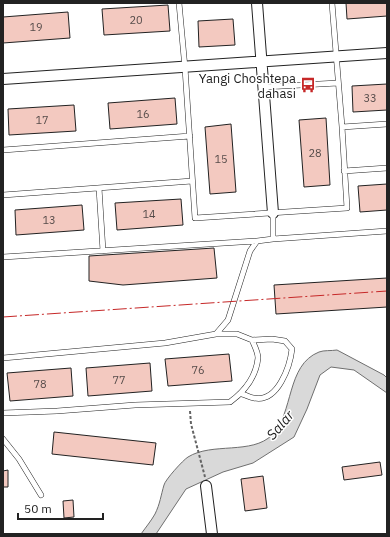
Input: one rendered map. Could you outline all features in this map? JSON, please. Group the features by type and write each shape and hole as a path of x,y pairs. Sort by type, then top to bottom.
{"street":[{"path":"257,3 273,213"},
{"path":"3,79 185,68 387,53"},
{"path":"206,484 212,534"}],"lane":[{"path":"179,3 195,218 347,208 332,3"},
{"path":"264,87 338,83"},
{"path":"342,127 387,124"},
{"path":"3,150 190,136"},
{"path":"344,171 387,168"},
{"path":"3,195 192,181"},
{"path":"99,188 103,251"},
{"path":"273,213 273,239"},
{"path":"3,257 387,231"},
{"path":"216,334 228,320 250,251 257,241"},
{"path":"3,358 165,343 216,334 237,334 252,340 272,339 285,341 292,349 290,364 278,387 268,396 255,399 242,394"},
{"path":"3,413 57,412 135,405 230,402 242,394 251,381 258,357 252,340"},
{"path":"3,439 19,459 41,495"}],"path":[{"path":"190,403 191,424 206,484"}],"water":[{"name":"Salar","path":"337,350 384,375 387,378 387,393 354,370 331,367 320,375 294,437 253,463 223,472 186,489 156,534 141,534 155,514 165,482 182,462 188,457 208,450 243,447 264,441 272,435 279,426 284,415 295,378 308,358 319,352"}],"building":[{"path":"346,3 387,3 387,16 347,19"},
{"path":"168,5 170,31 104,35 102,9"},
{"path":"68,12 70,38 3,43 3,17"},
{"path":"233,19 235,45 199,47 198,21"},
{"path":"387,84 387,110 353,112 352,86"},
{"path":"175,98 177,124 110,129 108,103"},
{"path":"74,105 76,131 9,135 8,109"},
{"path":"326,118 330,185 304,187 299,120"},
{"path":"231,124 236,192 210,194 205,127"},
{"path":"387,184 387,210 360,212 358,186"},
{"path":"181,199 183,225 117,230 115,203"},
{"path":"82,205 84,230 16,235 15,210"},
{"path":"214,248 217,278 123,285 89,281 89,256"},
{"path":"387,278 387,307 276,314 274,285"},
{"path":"229,354 232,381 168,386 165,359"},
{"path":"150,363 152,391 88,396 86,368"},
{"path":"71,368 73,396 10,401 7,373"},
{"path":"54,432 156,443 153,465 52,454"},
{"path":"380,462 382,475 344,480 342,467"},
{"path":"8,470 8,487 3,487 3,471"},
{"path":"263,476 267,508 245,511 241,479"},
{"path":"73,500 74,517 64,518 63,501"}],"power":[{"path":"3,317 387,291"}],"place":[{"name":"Yangi Choshtepa dahasi","path":"308,85"}]}
